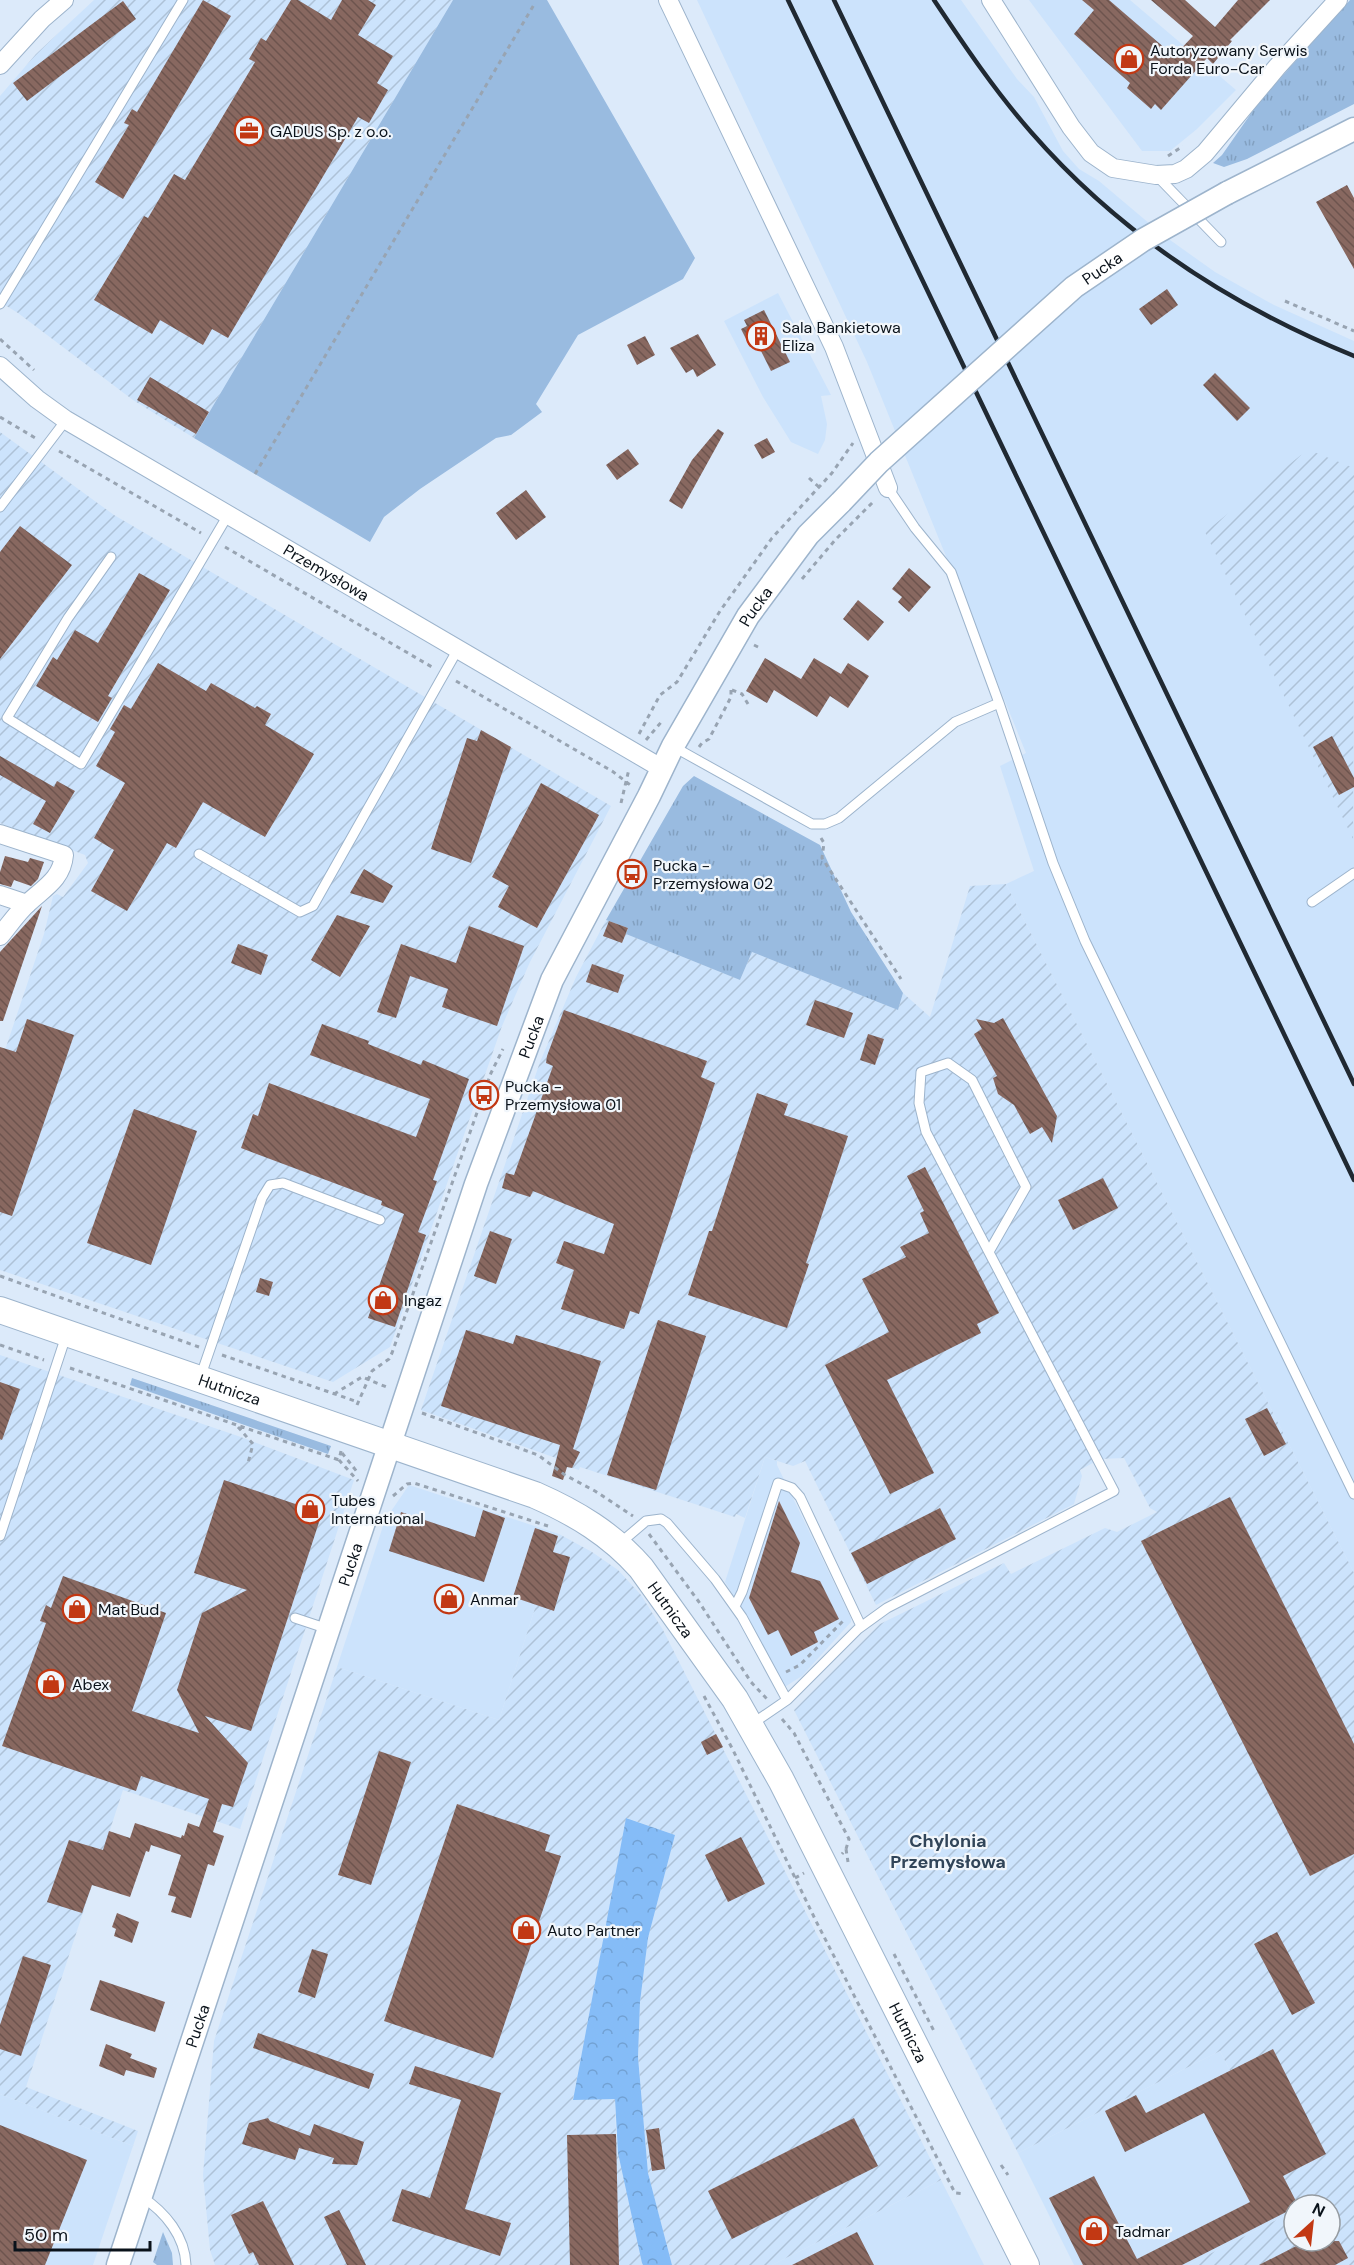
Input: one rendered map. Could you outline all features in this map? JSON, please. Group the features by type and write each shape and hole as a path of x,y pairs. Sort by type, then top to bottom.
{"main road":[{"name":"Hutnicza","path":"0,1310 535,1495 589,1522 618,1544 641,1568 735,1699 781,1780 1026,2265"}],"street":[{"path":"0,65 64,0"},
{"path":"668,0 834,347 888,488"},
{"path":"991,0 1071,127 1091,153 1113,168 1158,167 1175,174 1186,169 1204,153 1338,0"},
{"name":"Pucka","path":"122,2264 140,2196 388,1445 476,1184 536,1020 552,980 661,768 748,616 808,535 879,462 1074,287 1143,240 1227,193 1354,129"},
{"name":"Przemysłowa","path":"0,366 37,399 66,420 661,768"},
{"path":"0,834 64,855 63,865 56,879 27,904 0,936"},
{"path":"0,895 27,904"}],"lane":[{"path":"0,304 183,0"},
{"path":"1158,167 1221,242"},
{"path":"0,507 66,420"},
{"path":"888,488 915,528 951,572 999,703 1053,863 1085,941 1354,1494"},
{"path":"111,557 68,618 7,718 81,764 228,515"},
{"path":"199,854 300,912 313,906 458,650"},
{"path":"673,746 812,824 825,824 839,818 955,723 999,703"},
{"path":"1312,902 1354,873"},
{"path":"750,1726 787,1700 861,1626 887,1608 1114,1491 926,1132 919,1103 921,1072 948,1063 972,1080 1026,1187 990,1251"},
{"path":"199,1380 262,1198 270,1185 283,1183 380,1220"},
{"path":"0,1536 66,1334"},
{"path":"735,1606 742,1592 778,1483 792,1488 800,1497 861,1626"},
{"path":"618,1544 646,1521 662,1519 667,1522 735,1606 787,1700"},
{"path":"295,1618 328,1629"},
{"path":"140,2196 158,2208 175,2230 186,2255 186,2265"}],"path":[{"path":"255,474 535,3"},
{"path":"1158,167 1167,157 1190,140"},
{"path":"1285,302 1354,331"},
{"path":"0,417 612,771 634,788"},
{"path":"639,734 660,695 677,682 720,611 772,538 832,473 856,439"},
{"path":"810,478 819,487"},
{"path":"796,586 836,539 888,488"},
{"path":"759,639 754,645 762,650"},
{"path":"693,758 702,743 709,739 731,697 731,684"},
{"path":"731,689 742,694 748,704"},
{"path":"625,782 630,767"},
{"path":"812,824 824,843 822,858 902,979"},
{"path":"0,1276 357,1403 367,1378"},
{"path":"0,1345 339,1460 358,1481 365,1484 350,1460 341,1451 339,1460"},
{"path":"334,1394 362,1377 387,1387"},
{"path":"415,1410 538,1455 565,1475 632,1515"},
{"path":"237,1425 253,1444 248,1463"},
{"path":"392,1497 399,1493 406,1484 414,1482 554,1529"},
{"path":"650,1534 653,1542 699,1602 751,1682 763,1692"},
{"path":"775,1678 800,1665 842,1622 855,1614"},
{"path":"701,1691 733,1750 816,1921 955,2193 970,2195"},
{"path":"785,1723 794,1733 849,1839 846,1849 840,1855"}],"shaded area":[{"path":"94,0 453,0 194,438 133,400 18,313 0,302 0,96 36,54"},
{"path":"697,0 961,0 1017,79 1034,97 1063,151 1079,169 1099,181 1163,235 1215,272 1274,305 1354,341 1354,1573 1006,884 1034,871 1000,766 1026,753 867,362"},
{"path":"1029,0 1130,0 1236,90 1197,129 1170,151 1142,151"},
{"path":"778,293 831,395 821,396 827,424 825,440 818,454 791,442 763,397 724,321"},
{"path":"0,432 114,515 611,806 530,962 502,1026 390,1347 333,1382 0,1270 0,1065 44,934 53,896 57,894 63,897 88,863 85,855 0,823"},
{"path":"1314,452 1354,468 1353,839 1205,532 1301,455"},
{"path":"1006,884 1354,1573 1354,2265 1188,2265 1282,2217 1282,2253 1342,2253 1342,2193 1292,2193 1220,2051 1018,2153 794,1710 880,1624 1004,1563 1011,1574 1105,1528 1117,1532 1157,1512 1150,1508 1124,1458 1100,1459 1080,1470 1082,1476 1074,1504 876,1605 805,1461 793,1466 765,1457 745,1518 736,1514 735,1517 580,1467 579,1470 555,1463 556,1458 421,1410 540,1062 576,977 606,920 628,928 626,934 740,980 752,952 898,1010 903,993 930,1017 970,886"},
{"path":"0,1355 238,1436 354,1480 240,1829 123,1790 26,2087 138,2131 133,2146 0,2094"},
{"path":"765,1457 777,1461 851,1618 851,1622 802,1676 783,1688 745,1613 725,1582"},
{"name":"Anmar","path":"409,1485 559,1534 499,1720 337,1667 385,1520"},
{"path":"559,1534 592,1552 618,1570 641,1595 663,1630 941,2180 772,2265 672,2265 648,2173 638,2057 640,2002 648,1938 675,1835 627,1818 573,2099 615,2099 616,2135 643,2265 215,2265 210,2250 203,2175 214,2041 337,1667 499,1720"},
{"name":"Tadmar","path":"1220,2051 1292,2193 1282,2193 1282,2217 1188,2265 1074,2265 1018,2153"},
{"path":"0,2094 133,2146 93,2265 0,2265"},
{"path":"941,2180 984,2265 772,2265"}],"green space":[{"path":"453,0 547,0 695,258 683,279 578,335 536,404 542,412 511,435 496,438 420,489 384,517 370,542 194,438"},
{"path":"1350,0 1354,0 1354,104 1247,159 1224,167 1213,163 1222,155 1259,102"},
{"path":"694,776 820,845 851,912 903,993 898,1010 752,952 740,980 626,934 628,928 606,920 683,786"},
{"path":"132,1378 331,1446 328,1454 130,1385"},
{"path":"626,1818 675,1835 648,1938 640,2002 638,2057 648,2173 672,2265 643,2265 642,2263 618,2153 615,2099 573,2100"},
{"path":"163,2232 172,2253 173,2265 157,2265 153,2262"}],"building":[{"path":"203,0 231,16 123,199 95,182 129,125 124,123 132,109 137,112"},
{"path":"291,0 298,0 331,20 342,0 368,0 376,5 358,35 393,56 377,83 388,90 369,123 358,117 228,338 212,329 203,345 160,320 152,334 94,300 144,216 148,218 174,174 185,180 255,62 249,59 261,38 266,41"},
{"path":"1082,0 1109,0 1174,56 1193,36 1151,0 1185,0 1215,27 1238,0 1270,0 1230,40 1232,41 1213,64 1207,58 1161,110 1155,104 1151,109 1127,88 1130,83 1074,34 1094,10"},
{"path":"123,1 136,19 27,101 13,83"},
{"path":"1347,185 1354,198 1354,269 1316,202"},
{"path":"1167,289 1178,305 1151,325 1139,309"},
{"name":"Sala Bankietowa Eliza","path":"764,310 790,362 771,371 757,343 750,347 741,329 747,326 744,320"},
{"path":"698,334 716,365 697,377 693,369 686,373 670,348"},
{"path":"645,336 655,355 637,365 627,345"},
{"path":"1215,373 1250,408 1237,421 1203,385"},
{"path":"150,377 209,412 196,434 137,400"},
{"path":"718,429 724,433 682,509 669,501 692,460"},
{"path":"767,438 775,452 762,459 754,445"},
{"path":"628,449 639,464 617,480 606,465"},
{"path":"526,490 546,517 516,540 496,513"},
{"path":"20,526 72,565 0,659 0,552"},
{"path":"909,568 931,587 909,612 898,602 902,597 892,589"},
{"path":"139,573 170,590 108,696 112,698 98,722 36,686 53,657 57,660 75,630 98,643"},
{"path":"858,600 884,622 868,641 843,619"},
{"path":"765,658 801,679 814,658 841,674 848,663 869,676 848,708 830,696 817,717 774,690 767,703 746,691"},
{"path":"158,663 206,691 211,683 255,708 257,706 271,714 265,725 314,754 265,837 203,802 176,848 167,843 127,911 91,891 114,850 94,838 125,783 96,766 115,732 110,729 124,705 131,709"},
{"path":"481,730 511,747 471,863 431,849 467,738 477,741"},
{"path":"1332,736 1354,778 1354,787 1339,795 1313,747"},
{"path":"0,756 54,787 57,781 75,791 50,833 33,824 46,801 0,775"},
{"path":"541,783 599,815 537,928 498,907 509,886 492,877"},
{"path":"5,856 28,862 30,858 44,862 38,879 31,886 14,880 11,887 0,884 0,872"},
{"path":"364,869 393,886 383,903 350,893"},
{"path":"42,906 3,1021 0,1021 0,952"},
{"path":"337,915 370,926 340,977 311,960"},
{"path":"609,921 628,928 622,943 603,936"},
{"path":"469,926 524,946 497,1026 442,1007 448,989 410,976 396,1018 377,1012 401,944 456,963"},
{"path":"238,944 268,955 261,975 231,963"},
{"path":"592,964 624,975 618,993 586,982"},
{"path":"815,1000 853,1013 844,1038 806,1025"},
{"path":"564,1010 707,1061 701,1077 715,1083 639,1314 630,1311 624,1329 561,1309 574,1270 556,1263 564,1241 604,1254 614,1224 533,1191 530,1197 502,1188 506,1173 514,1175 553,1066 546,1063 547,1056"},
{"path":"1003,1018 1057,1116 1052,1143 1042,1127 1030,1134 1014,1105 998,1094 993,1078 997,1076 974,1034 982,1029 976,1019 994,1023"},
{"path":"27,1019 74,1035 12,1216 0,1212 0,1047 16,1052"},
{"path":"322,1024 369,1041 368,1044 421,1065 423,1060 469,1079 433,1180 437,1181 418,1232 426,1235 395,1327 368,1318 404,1214 381,1205 382,1201 241,1148 253,1114 258,1116 269,1083 416,1137 430,1099 310,1055"},
{"path":"868,1034 884,1039 875,1065 860,1060"},
{"path":"757,1093 788,1104 784,1115 848,1136 787,1328 688,1295 709,1231 712,1231"},
{"path":"134,1109 197,1131 151,1265 87,1243"},
{"path":"925,1167 999,1313 977,1324 981,1333 887,1380 934,1473 890,1494 825,1365 889,1332 862,1279 906,1257 900,1247 929,1233 920,1213 924,1211 907,1176"},
{"path":"1103,1178 1118,1208 1073,1230 1058,1200"},
{"path":"490,1231 512,1239 496,1284 474,1276"},
{"path":"260,1278 273,1282 269,1296 256,1292"},
{"path":"658,1320 706,1336 656,1490 607,1475"},
{"path":"466,1330 513,1344 516,1335 601,1361 573,1449 580,1452 572,1468 567,1467 563,1480 552,1476 560,1445 441,1406"},
{"path":"0,1382 20,1389 2,1440 0,1439"},
{"path":"1267,1408 1286,1444 1264,1456 1245,1419"},
{"path":"224,1480 322,1513 251,1731 205,1716 248,1763 233,1807 222,1804 213,1832 224,1836 214,1866 208,1864 191,1918 171,1912 176,1897 168,1895 181,1855 151,1845 149,1852 146,1851 130,1897 92,1885 82,1913 47,1902 69,1840 103,1850 109,1831 130,1838 135,1823 181,1838 182,1835 184,1836 188,1823 199,1827 209,1799 141,1776 136,1791 2,1746 46,1623 40,1621 46,1605 51,1608 63,1576 166,1613 132,1711 199,1733 177,1690 202,1613 247,1590 194,1573"},
{"path":"1230,1497 1354,1744 1354,1854 1310,1876 1141,1541"},
{"path":"779,1501 800,1543 791,1572 820,1581 839,1619 814,1632 818,1642 791,1656 778,1630 768,1635 749,1598"},
{"path":"940,1508 956,1539 867,1584 851,1553"},
{"path":"483,1510 505,1518 484,1582 389,1551 401,1512 475,1537"},
{"path":"535,1528 558,1536 553,1552 570,1557 554,1611 513,1597"},
{"path":"716,1734 723,1747 707,1755 701,1742"},
{"path":"379,1751 411,1762 371,1885 338,1875"},
{"path":"457,1804 550,1835 545,1851 561,1856 493,2058 384,2021"},
{"path":"741,1837 765,1884 728,1902 705,1855"},
{"path":"117,1913 139,1922 132,1943 114,1936 116,1929 112,1927"},
{"path":"1277,1932 1315,2003 1292,2015 1254,1944"},
{"path":"312,1949 328,1954 315,1998 298,1992"},
{"path":"23,1956 51,1965 21,2056 0,2049 0,2025"},
{"path":"100,1980 165,2002 155,2032 90,2010"},
{"path":"258,2033 374,2074 369,2089 253,2048"},
{"path":"106,2044 132,2054 130,2058 157,2068 154,2078 126,2070 124,2076 99,2066"},
{"path":"1273,2049 1326,2154 1283,2176 1292,2193 1282,2193 1282,2214 1182,2265 1083,2265 1049,2198 1094,2176 1137,2259 1250,2202 1204,2113 1125,2152 1105,2111 1136,2095 1146,2113"},
{"path":"415,2066 501,2093 465,2209 511,2223 500,2256 392,2221 402,2189 430,2198 461,2100 409,2084"},
{"path":"268,2118 270,2121 310,2136 314,2124 364,2142 357,2165 332,2164 334,2158 299,2148 295,2160 242,2144 249,2123"},
{"path":"854,2118 878,2166 732,2239 708,2191"},
{"path":"0,2125 87,2160 45,2265 0,2265"},
{"path":"659,2128 665,2169 652,2171 646,2130"},
{"path":"616,2134 619,2265 570,2265 567,2135"},
{"path":"263,2201 294,2265 259,2265 253,2252 249,2254 231,2215"},
{"path":"339,2210 366,2265 347,2265 324,2217"},
{"path":"857,2232 874,2265 792,2265"},
{"path":"1342,2247 1348,2258 1335,2265 1259,2265 1282,2253 1342,2253"}],"railway":[{"path":"788,0 1354,1180"},
{"path":"834,0 1354,1084"},
{"path":"934,0 980,68 1031,132 1101,203 1139,234 1221,290 1308,336 1354,356"}],"place":[{"name":"Autoryzowany Serwis Forda Euro-Car","path":"1129,59"},
{"name":"GADUS Sp. z o.o.","path":"249,131"},
{"name":"Sala Bankietowa Eliza","path":"761,336"},
{"name":"Pucka - Przemysłowa 02","path":"632,874"},
{"name":"Pucka - Przemysłowa 01","path":"484,1095"},
{"name":"Ingaz","path":"383,1300"},
{"name":"Tubes International","path":"310,1509"},
{"name":"Anmar","path":"449,1599"},
{"name":"Mat Bud","path":"77,1609"},
{"name":"Abex","path":"51,1684"},
{"name":"Auto Partner","path":"526,1930"},
{"name":"Tadmar","path":"1094,2231"}],"district":[{"name":"Chylonia Przemysłowa","path":"948,1851"}]}
